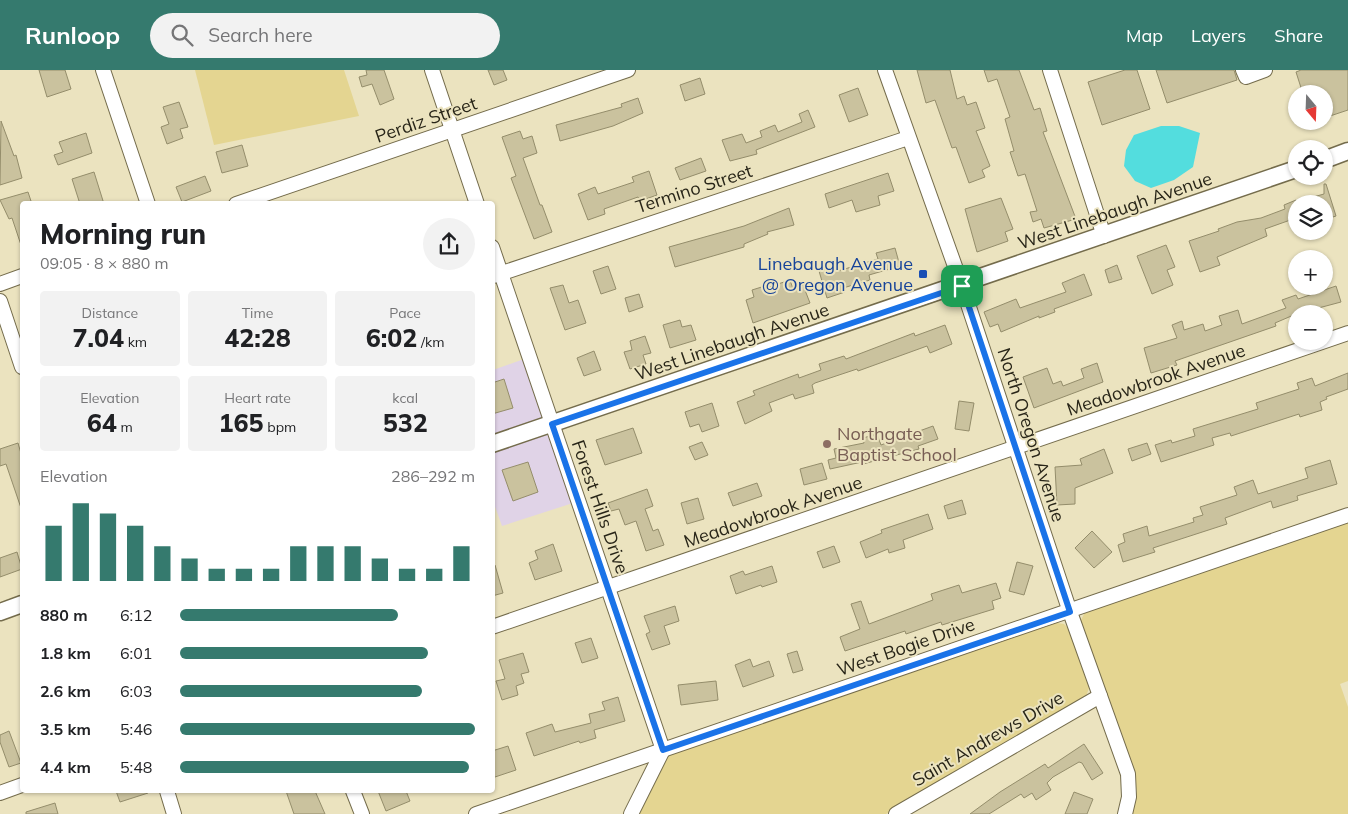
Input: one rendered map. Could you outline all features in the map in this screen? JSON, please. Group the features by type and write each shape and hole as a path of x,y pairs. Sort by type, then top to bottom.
{"street":[{"path":"103,70 147,201"},
{"path":"432,70 476,201"},
{"name":"Perdiz Street","path":"245,201 628,70"},
{"name":"North Oregon Avenue","path":"885,70 962,286 1070,612 1128,774 1129,797 1125,814"},
{"path":"1050,70 1104,236"},
{"path":"1244,70 1246,76 1265,70"},
{"name":"Termino Street","path":"497,275 908,138"},
{"path":"1333,157 1348,151"},
{"name":"West Linebaugh Avenue","path":"495,443 962,286 1288,172"},
{"name":"Forest Hills Drive","path":"497,275 552,424 663,750"},
{"path":"0,284 20,277"},
{"path":"0,301 20,361"},
{"name":"Meadowbrook Avenue","path":"495,626 1348,333"},
{"name":"West Bogie Drive","path":"476,814 1070,612 1348,515"},
{"path":"0,612 20,605"},
{"name":"Saint Andrews Drive","path":"896,814 1100,696"},
{"path":"631,814 663,750"},
{"path":"0,793 20,786"},
{"path":"168,793 174,814"},
{"path":"355,793 362,814"}],"shaded area":[{"path":"195,70 344,70 359,116 214,145"},
{"path":"524,359 544,420 495,436 495,369"},
{"path":"548,433 573,503 502,526 495,507 495,451"},
{"path":"1348,521 1348,681 1340,684 1348,707 1348,814 1129,814 1137,791 1131,766 1080,622 1085,612"},
{"path":"1051,622 1064,624 1069,629 1089,688 1085,699 886,814 638,814 665,757 675,752"}],"water":[{"path":"1161,126 1179,126 1200,133 1193,167 1174,180 1151,188 1135,181 1124,166 1126,150 1134,135"}],"building":[{"path":"39,70 65,70 71,89 47,97"},
{"path":"366,70 384,70 394,99 380,105 372,84 362,87 359,77 367,75"},
{"path":"488,70 503,70 507,80 494,85"},
{"path":"917,70 950,70 957,99 964,96 967,105 976,102 985,128 976,131 990,166 982,170 985,177 969,183 956,147 952,148 935,100 926,103"},
{"path":"984,70 1019,70 1034,110 1040,108 1047,131 1043,132 1076,219 1044,228 1041,219 1033,222 1030,212 1037,211 1025,174 1018,176 1010,152 1014,151 1005,119 1010,117 997,79 988,82"},
{"path":"1125,70 1137,70 1150,109 1102,125 1088,82"},
{"path":"1156,70 1234,70 1237,80 1167,103"},
{"path":"1301,70 1348,70 1348,110 1333,115 1333,85 1300,85 1296,72"},
{"path":"700,78 705,94 685,101 680,85"},
{"path":"858,88 868,115 849,122 839,95"},
{"path":"638,98 643,113 613,126 560,141 556,125 622,107 621,104"},
{"path":"179,102 188,127 180,129 183,138 167,144 161,127 169,124 163,107"},
{"path":"808,110 815,127 756,150 757,154 730,161 722,140 742,134 746,143 762,137 760,131 775,125 778,132 802,122 799,114"},
{"path":"1,121 14,156 16,155 22,178 0,185"},
{"path":"520,131 523,139 532,136 537,153 523,158 552,232 534,239 511,178 516,176 502,137"},
{"path":"86,133 92,153 58,165 54,155 63,152 59,142"},
{"path":"242,145 248,166 222,173 216,152"},
{"path":"701,158 706,171 680,180 675,168"},
{"path":"649,171 657,195 640,201 638,197 604,209 605,214 588,220 578,194 595,187 598,194 634,182 632,177"},
{"path":"94,172 103,201 79,201 72,179"},
{"path":"888,173 894,191 878,196 880,205 856,212 852,200 829,208 825,194"},
{"path":"205,176 211,191 182,201 176,187"},
{"path":"1324,185 1326,185 1329,195 1320,195 1324,194"},
{"path":"28,192 31,201 20,201 20,242 12,218 9,219 0,200"},
{"path":"1001,198 1013,229 1005,232 1008,241 977,252 965,209"},
{"path":"1288,203 1288,221 1265,229 1267,236 1217,257 1220,265 1200,272 1189,241 1219,231 1218,229 1237,222 1261,218 1285,209 1284,205"},
{"path":"1333,206 1336,216 1333,217"},
{"path":"789,208 794,225 767,232 768,234 744,244 744,247 675,267 669,247 744,226"},
{"path":"1166,245 1175,267 1167,270 1173,285 1152,294 1137,256"},
{"path":"895,248 900,266 869,275 870,280 843,288 845,292 827,298 819,271 837,266 838,271 878,259 876,253"},
{"path":"1117,265 1122,279 1109,283 1105,270"},
{"path":"608,266 616,289 601,294 593,271"},
{"path":"1084,274 1092,295 1054,309 1055,312 1039,318 1039,316 1001,332 998,324 990,327 984,312 1016,299 1020,308 1066,292 1062,283"},
{"path":"790,280 793,289 803,285 810,303 753,323 746,300 754,297 752,290"},
{"path":"563,285 569,303 578,300 586,323 565,330 550,288"},
{"path":"1336,286 1341,302 1330,305 1288,305 1288,317 1275,323 1276,326 1175,361 1177,365 1151,373 1144,348 1177,338 1172,325 1182,321 1184,330 1203,324 1205,331 1222,325 1219,316 1238,310 1242,324 1286,308 1282,300 1296,295 1298,299 1310,295 1333,295 1333,287"},
{"path":"639,294 643,307 629,312 625,298"},
{"path":"680,320 682,327 691,325 696,340 670,348 663,325"},
{"path":"945,325 952,344 930,353 927,346 858,371 857,369 815,383 812,385 814,393 795,399 793,394 769,403 772,411 745,424 737,402 755,395 753,391 798,374 799,378 821,370 819,364 844,356 846,359 914,333 915,336"},
{"path":"645,336 651,353 643,355 646,364 630,369 624,352 632,350 630,341"},
{"path":"594,351 601,370 584,376 577,358"},
{"path":"1097,363 1103,382 1034,408 1023,377 1047,368 1053,384 1061,381 1063,386 1084,378 1081,369"},
{"path":"1348,373 1348,389 1326,397 1327,399 1320,402 1322,410 1300,417 1299,414 1231,436 1230,433 1212,438 1214,445 1161,462 1155,445 1171,440 1172,443 1195,436 1193,429 1258,409 1256,403 1299,389 1297,383 1312,378 1315,386"},
{"path":"504,379 513,408 495,413 495,382"},
{"path":"959,401 974,403 969,431 955,429"},
{"path":"712,403 719,426 702,432 699,424 690,427 685,412"},
{"path":"933,426 938,439 918,446 919,449 863,464 862,462 830,469 828,460 836,458 834,449 864,443 863,438 877,434 881,445"},
{"path":"633,428 642,453 605,465 596,440"},
{"path":"702,442 708,455 695,460 689,447"},
{"path":"18,443 20,450 20,505 6,464 0,466 0,449"},
{"path":"1147,443 1151,454 1132,461 1128,449"},
{"path":"1104,449 1113,473 1075,488 1075,504 1057,505 1055,467 1082,465 1080,459"},
{"path":"1330,460 1337,484 1297,496 1298,500 1273,508 1271,501 1225,518 1227,524 1153,548 1155,552 1123,562 1118,545 1125,542 1123,534 1147,526 1149,536 1194,522 1193,518 1203,515 1200,507 1237,495 1234,487 1253,480 1258,494 1308,478 1305,468"},
{"path":"528,462 538,492 513,501 502,470"},
{"path":"822,463 827,479 804,485 800,469"},
{"path":"757,483 762,496 733,506 728,493"},
{"path":"647,489 653,506 645,509 653,531 658,529 664,545 646,551 636,521 625,525 619,509 611,511 608,503"},
{"path":"698,498 704,519 687,524 681,503"},
{"path":"962,500 966,514 948,519 944,506"},
{"path":"928,514 933,529 903,540 905,548 889,553 888,549 866,558 860,542 882,533 881,530"},
{"path":"1092,531 1112,552 1094,568 1075,548"},
{"path":"553,544 562,571 535,580 529,563 538,559 535,551"},
{"path":"834,546 840,562 823,568 817,552"},
{"path":"17,552 20,570 0,577 0,558"},
{"path":"1017,562 1033,566 1024,595 1009,591"},
{"path":"495,565 503,593 495,595"},
{"path":"772,566 777,582 762,587 761,585 736,594 730,576 743,571 745,575"},
{"path":"996,583 1001,598 992,601 994,609 942,625 941,622 906,634 905,631 845,651 840,637 860,629 851,604 861,601 869,624 933,600 931,594 959,585 962,593"},
{"path":"675,606 679,621 664,626 670,644 652,650 646,634 650,632 644,616"},
{"path":"591,638 598,658 582,663 575,643"},
{"path":"797,651 803,670 793,673 787,654"},
{"path":"523,653 529,672 521,674 524,683 516,686 518,695 502,700 496,681 505,679 499,660"},
{"path":"750,659 753,667 769,661 774,676 743,687 735,665"},
{"path":"716,681 718,700 681,705 678,685"},
{"path":"618,697 625,721 594,730 596,738 580,743 579,741 534,756 526,733 552,724 555,732 591,723 589,714 605,710 602,702"},
{"path":"9,731 20,763 9,767 0,742 0,735"},
{"path":"1084,744 1103,773 1092,780 1082,763 1079,762 1053,777 1047,783 1051,790 1036,800 1032,793 1024,798 1021,794 989,814 970,814 1000,792 1045,764 1048,768"},
{"path":"508,746 516,770 495,777 495,750"},
{"path":"1074,792 1093,799 1087,814 1065,814"},
{"path":"117,793 148,793 120,802"},
{"path":"287,793 316,793 325,814 294,814"},
{"path":"379,793 407,793 410,801 386,811"},
{"path":"55,803 58,814 26,814 26,812"}],"place":[{"name":"Linebaugh Avenue @ Oregon Avenue","path":"923,274"},
{"name":"Northgate Baptist School","path":"827,444"}],"route":[{"path":"962,286 1070,612 663,750 552,424 962,286"}]}
